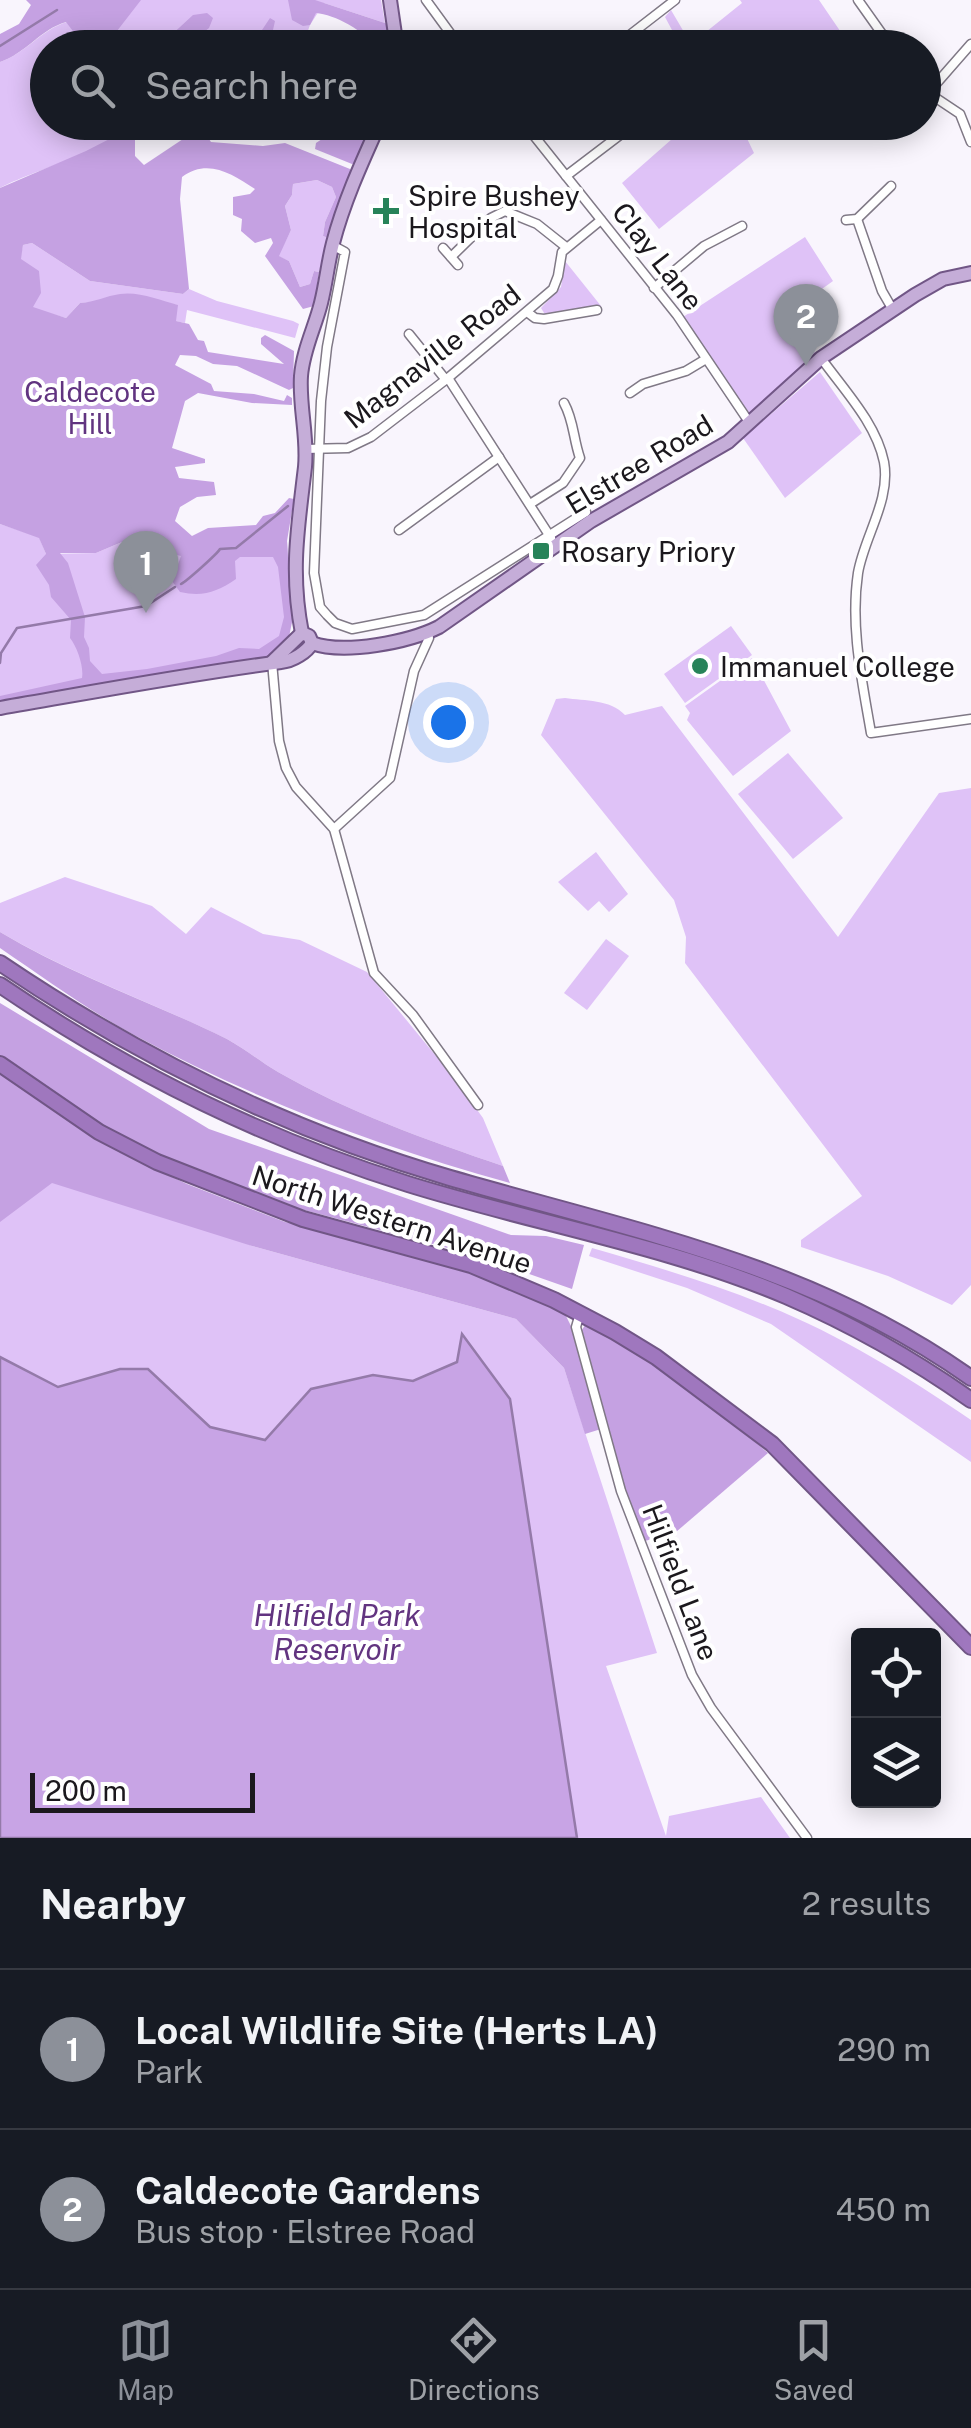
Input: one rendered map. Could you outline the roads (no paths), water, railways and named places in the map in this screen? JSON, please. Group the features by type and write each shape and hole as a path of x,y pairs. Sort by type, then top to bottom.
{"highway":[{"path":"0,964 125,1042 263,1110 410,1165 755,1265 861,1312 971,1378"},
{"path":"0,985 117,1057 256,1126 404,1182 677,1258 749,1282 819,1311 887,1346 971,1400"},
{"name":"North Western Avenue","path":"0,1064 99,1132 158,1162 303,1218 471,1265 580,1313 656,1357 772,1444 971,1647"}],"main road":[{"path":"390,0 394,30"},
{"path":"0,708 272,662 303,642 296,604 295,565 305,450 301,374 320,308 332,245 347,197 372,140"},
{"name":"Elstree Road","path":"303,642 345,648 428,633 489,595 553,540 712,452 750,424 822,358 932,284 971,273"}],"street":[{"path":"426,0 448,30"},
{"path":"636,30 675,0"},
{"path":"858,0 879,30"},
{"path":"941,76 971,44"},
{"path":"941,102 960,114 971,142"},
{"name":"Clay Lane","path":"537,140 654,288 750,424"},
{"path":"566,176 613,140"},
{"path":"846,220 857,219 892,186"},
{"path":"451,257 491,218 505,211 536,224 566,247 601,220"},
{"path":"857,219 882,291 894,310"},
{"path":"654,288 704,246 742,226"},
{"path":"332,245 345,252 322,379 315,540 316,593 326,616 342,626 363,629 424,614 553,540 586,512"},
{"name":"Magnaville Road","path":"305,450 337,450 357,445 447,379 528,312 556,283 559,256 566,247"},
{"path":"443,248 458,265"},
{"path":"528,312 544,320 597,310"},
{"path":"409,334 447,379 553,540"},
{"path":"822,358 874,432 884,464 884,492 860,562 856,598 855,631 871,733 971,719"},
{"path":"630,392 643,384 686,372 706,359"},
{"path":"530,504 563,483 580,458 573,440 572,418 564,403"},
{"path":"399,530 499,457"},
{"path":"334,829 386,783 394,769 414,672 428,633"},
{"path":"272,662 286,768 296,787 334,829 374,973 413,1015 478,1105"},
{"name":"Hilfield Lane","path":"580,1313 576,1327 621,1490 692,1675 719,1720 807,1838"}],"water":[{"name":"Hilfield Park Reservoir","path":"462,1334 510,1399 577,1838 0,1838 0,1357 58,1387 120,1369 148,1369 210,1427 265,1440 311,1389 373,1375 413,1381 457,1362"}],"waterway":[{"path":"0,46 57,10"},
{"path":"181,584 220,549 236,548 288,506"},
{"path":"0,663 1,653 17,628 146,606 175,587"}],"place":[{"name":"Spire Bushey Hospital","path":"386,211"},
{"name":"Caldecote Gardens","path":"806,366"},
{"name":"Rosary Priory","path":"541,551"},
{"name":"Local Wildlife Site (Herts LA)","path":"146,613"},
{"name":"Immanuel College","path":"700,666"}],"park label":[{"name":"Caldecote Hill","path":"90,407"}]}
